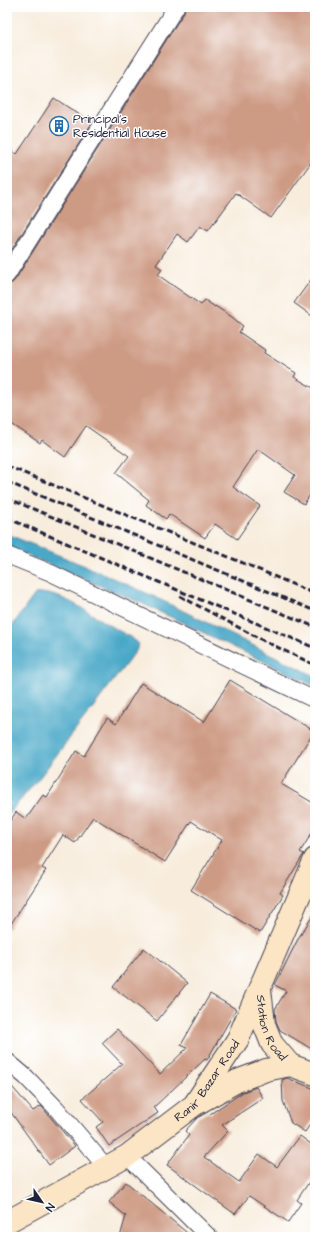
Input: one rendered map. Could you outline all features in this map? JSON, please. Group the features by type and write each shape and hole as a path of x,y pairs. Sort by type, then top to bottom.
{"main road":[{"name":"Ranir Bazar Road","path":"7,1222 127,1156 194,1106 238,1039 315,859"},
{"name":"Station Road","path":"260,987 264,1024 272,1044 290,1065 315,1074"},
{"name":"Station Road","path":"194,1106 237,1081 266,1070 290,1065"}],"street":[{"path":"7,275 176,7"},
{"path":"7,555 49,572 315,700"},
{"path":"7,1061 41,1092 106,1167"},
{"path":"127,1156 209,1237"}],"water":[{"path":"7,534 151,595 315,676 315,686 139,602 7,547"},
{"path":"42,593 61,598 79,606 139,644 136,651 40,777 7,816 7,633 35,594"}],"building":[{"path":"185,7 315,7 315,157 271,218 236,193 208,231 200,226 188,242 177,234 156,265 162,269 158,275 201,305 205,300 232,317 243,326 239,332 265,350 264,353 296,373 294,377 315,389 315,487 304,504 284,492 295,475 258,449 233,487 260,506 237,539 215,524 205,538 169,514 166,519 146,505 149,500 116,473 129,456 86,426 65,457 42,440 40,443 7,421 7,284 12,283 15,280 184,12"},
{"path":"54,98 92,123 7,257 7,159 12,151 17,154"},
{"path":"315,274 315,318 294,303"},
{"path":"230,680 314,731 281,784 315,804 315,828 300,852 304,854 280,893 283,895 260,933 191,890 222,840 191,821 165,862 93,817 75,843 63,835 42,868 46,870 7,930 7,826 16,812 26,819 43,795 47,797 76,751 84,756 107,718 116,724 141,683 204,722"},
{"path":"315,912 315,1051 280,1030 276,1021 275,1009 286,991 275,985 298,939"},
{"path":"144,948 187,983 157,1021 113,987"},
{"path":"210,994 236,1009 207,1060 205,1059 154,1107 158,1113 109,1146 96,1127 103,1122 82,1099 122,1064 102,1043 117,1029 160,1074 187,1048 181,1045"},
{"path":"287,1078 315,1089 315,1117 305,1132 291,1123 283,1101 282,1080"},
{"path":"7,1081 33,1111 41,1106 75,1146 49,1165 7,1107"},
{"path":"256,1087 263,1098 222,1125 228,1131 204,1157 239,1182 259,1154 277,1167 300,1136 315,1147 315,1173 297,1200 301,1203 288,1222 249,1196 235,1214 167,1165 189,1135 185,1131 197,1118 208,1112 210,1114 243,1092"},
{"path":"126,1182 192,1237 120,1237 126,1216 109,1202"}],"railway":[{"path":"7,466 315,594"},
{"path":"7,482 315,611"},
{"path":"7,498 315,627"},
{"path":"7,518 315,648"},
{"path":"180,596 264,641 315,665"}],"place":[{"name":"Principal's Residential House","path":"59,126"}]}
